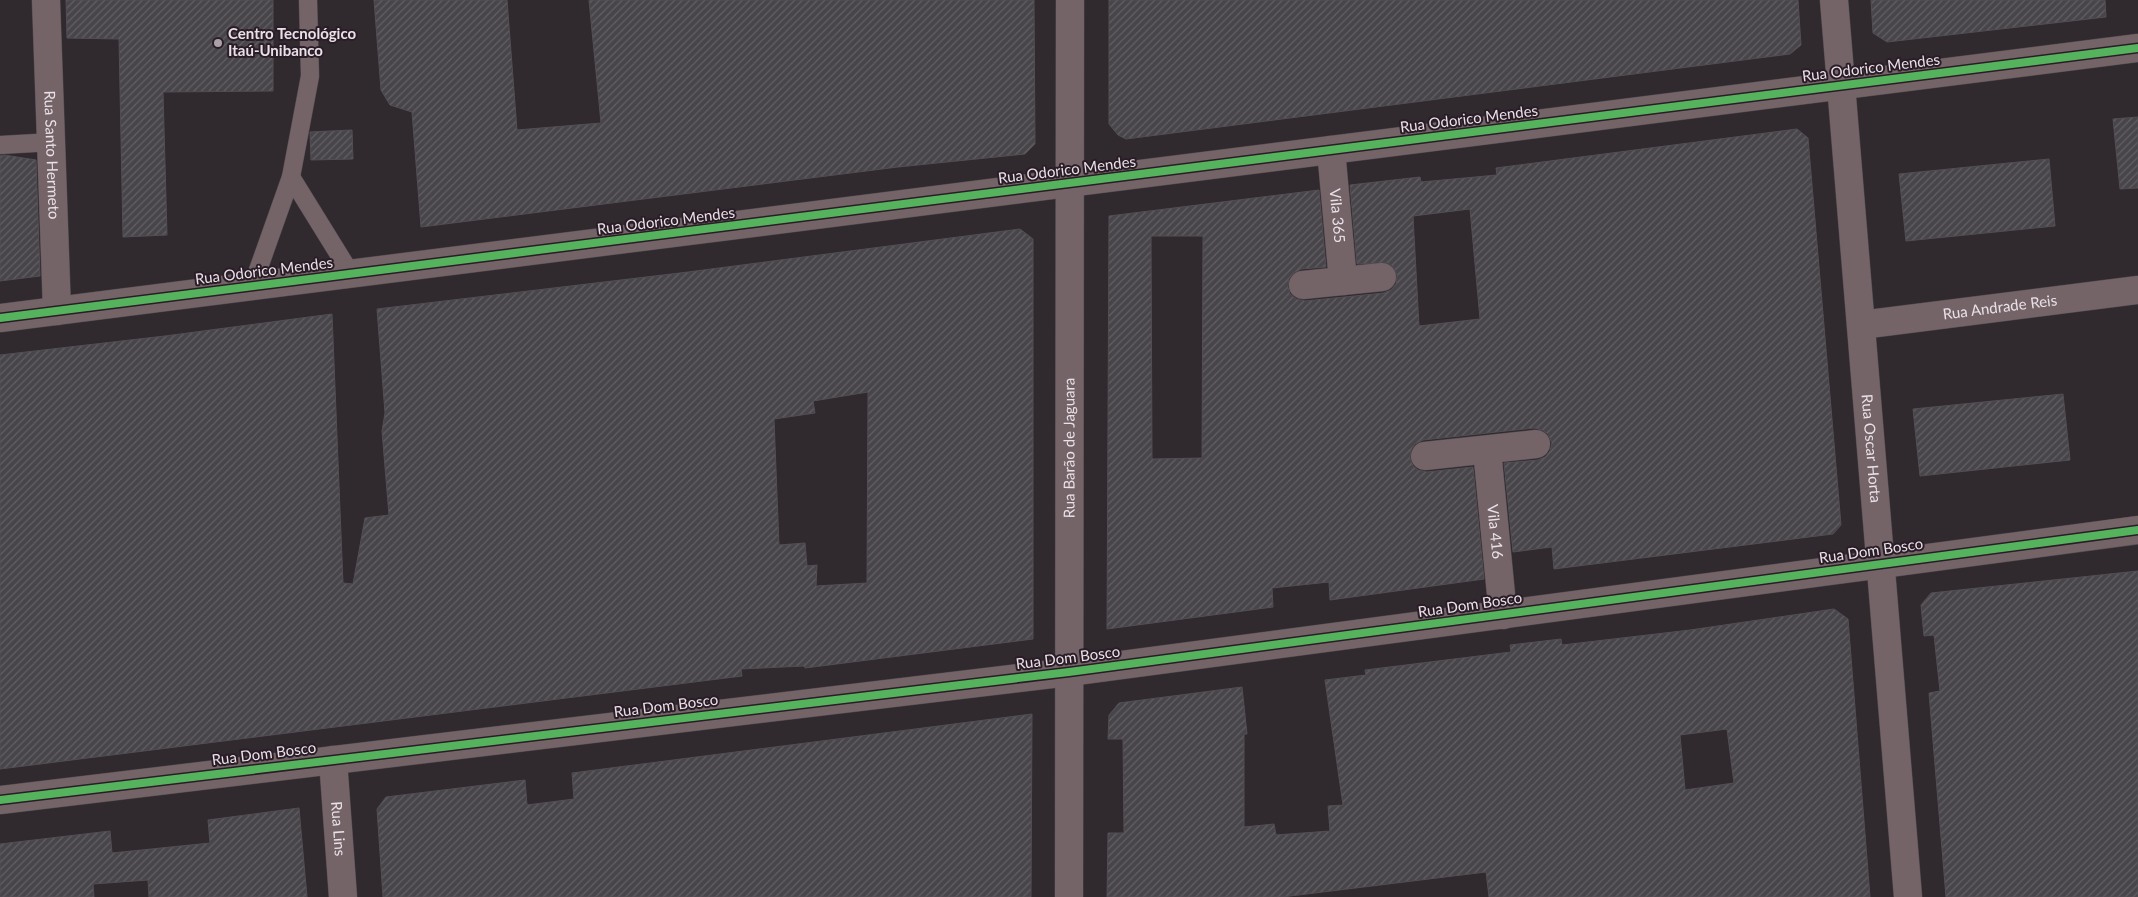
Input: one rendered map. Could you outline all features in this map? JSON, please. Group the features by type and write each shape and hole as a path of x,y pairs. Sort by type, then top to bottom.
{"street":[{"name":"Rua Santo Hermeto","path":"46,0 57,311"},
{"name":"Rua Barão de Jaguara","path":"1069,897 1070,0"},
{"name":"Rua Oscar Horta","path":"1834,0 1908,897"},
{"name":"Rua Odorico Mendes","path":"0,318 2138,48"},
{"name":"Vila 365","path":"1331,150 1343,281"},
{"path":"1303,285 1382,277"},
{"name":"Rua Andrade Reis","path":"1861,325 2138,290"},
{"path":"1425,456 1536,444"},
{"name":"Vila 416","path":"1487,450 1502,615"},
{"name":"Rua Dom Bosco","path":"0,800 1069,672 2138,530"},
{"name":"Rua Lins","path":"333,760 343,897"}],"lane":[{"path":"252,286 291,177 310,76 308,0"},
{"path":"0,145 52,142"},
{"path":"291,177 351,274"}],"building":[{"path":"66,0 273,0 273,91 163,92 167,235 123,237 119,39 67,38"},
{"path":"374,0 507,0 517,130 601,123 589,0 1034,0 1035,144 1025,154 898,167 421,227 412,112 390,105 381,90"},
{"path":"1109,0 1798,0 1801,45 1790,54 1126,139 1118,135 1109,124"},
{"path":"1871,0 2105,0 2106,17 1887,42 1873,33"},
{"path":"2138,117 2138,188 2120,189 2113,119"},
{"path":"1797,129 1808,138 1841,525 1833,534 1554,569 1552,547 1513,552 1504,463 1538,460 1545,457 1550,451 1552,443 1548,434 1534,428 1423,440 1415,444 1411,450 1410,458 1413,466 1418,470 1427,472 1473,467 1484,579 1330,600 1329,582 1272,588 1273,607 1107,629 1109,216 1319,190 1326,267 1301,269 1294,273 1289,279 1288,287 1290,294 1296,299 1305,301 1384,293 1391,290 1396,284 1397,275 1394,268 1388,263 1357,264 1350,185 1420,177 1421,182 1497,175 1496,168","holes":["1470,209 1480,319 1419,326 1413,216","1151,236 1203,236 1202,458 1152,459"]},
{"path":"352,130 353,159 311,160 310,132"},
{"path":"0,156 36,160 40,276 0,281"},
{"path":"2049,159 2055,226 1906,241 1899,174"},
{"path":"1020,229 1033,239 1033,639 805,668 804,666 741,669 742,676 0,769 0,355 332,314 343,583 353,584 365,518 389,515 382,431 385,413 377,309 688,272","holes":["868,392 867,583 816,586 817,565 807,566 805,543 779,545 774,419 815,413 813,401"]},
{"path":"2063,394 2070,460 1920,476 1913,409"},
{"path":"2138,571 2138,897 1946,897 1929,693 1940,691 1934,635 1924,636 1921,605 1931,593"},
{"path":"1834,609 1848,619 1870,897 1489,897 1486,872 1282,897 1107,897 1108,833 1124,833 1123,739 1108,739 1109,715 1119,703 1242,687 1247,734 1244,734 1244,827 1274,824 1276,835 1330,831 1328,806 1343,805 1325,680 1366,675 1365,670 1511,652 1510,645 1561,639 1562,645 1690,630","holes":["1727,729 1734,783 1685,790 1680,735"]},
{"path":"1032,714 1031,897 383,897 377,809 386,797 525,780 527,805 574,799 572,773"},
{"path":"299,808 307,897 149,897 148,880 93,884 94,897 0,897 0,844 110,831 112,853 210,843 208,820"}],"cycle path":[{"path":"0,318 2138,48"},
{"path":"0,800 1069,672 2138,530"}],"place":[{"name":"Centro Tecnológico Itaú-Unibanco","path":"218,43"}]}
